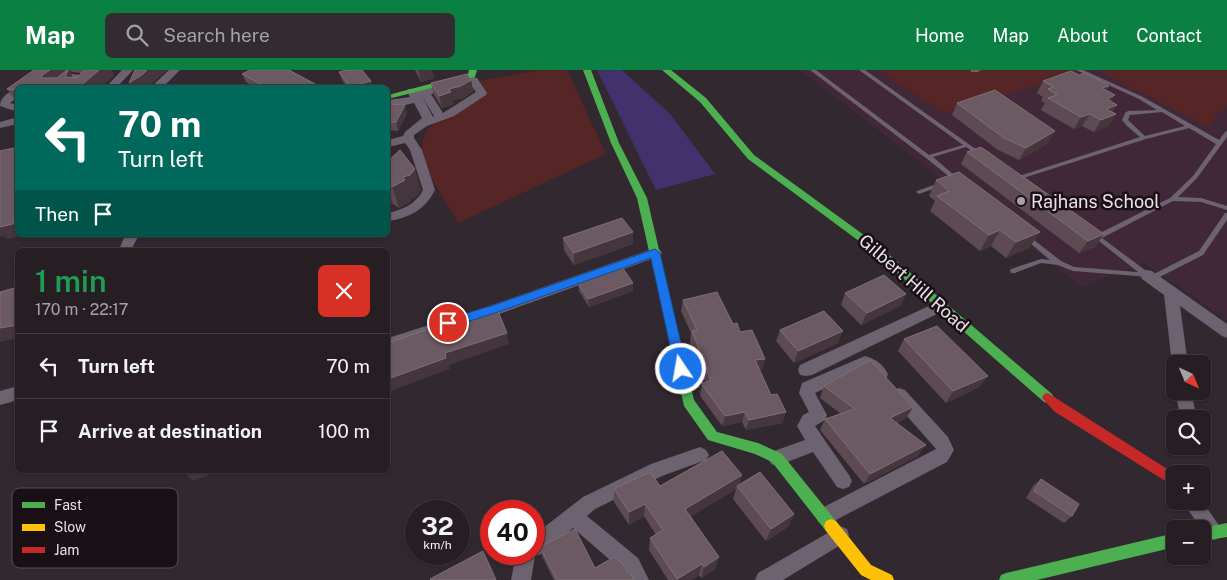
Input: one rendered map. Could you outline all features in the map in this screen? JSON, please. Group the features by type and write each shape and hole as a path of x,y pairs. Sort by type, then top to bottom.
{"street":[{"path":"113,85 128,70"},
{"path":"158,85 175,70"},
{"path":"390,135 405,128 420,108 472,75 473,70"},
{"path":"587,70 615,143 642,198 688,402 713,436 758,449 780,461 866,570 887,580"},
{"name":"Gilbert Hill Road","path":"666,70 704,100 751,157 876,248 940,306 1059,408 1166,475"},
{"path":"60,85 72,77 88,79 83,85"},
{"path":"408,138 420,108 476,80 482,93 441,118"},
{"path":"15,94 2,104 15,108"},
{"path":"390,98 420,108 441,118"},
{"path":"390,103 420,108 441,118"},
{"path":"0,125 15,121"},
{"path":"390,143 408,138"},
{"path":"390,217 400,215 415,207 429,190 416,150 408,138"},
{"path":"390,343 655,253"},
{"path":"1149,276 1227,332"},
{"path":"1171,292 1179,355"},
{"path":"806,370 940,306"},
{"path":"825,516 941,456 945,450 942,442 872,365 864,362 808,388 807,393 818,415 809,420 805,426 813,449 843,481"},
{"path":"0,398 15,394"},
{"path":"780,461 813,449"},
{"path":"545,538 590,503 656,470 700,455"},
{"path":"1198,510 1214,531"},
{"path":"573,516 631,565 639,580"},
{"path":"765,580 840,535"},
{"path":"1006,580 1166,542"},
{"path":"521,580 524,565"}],"lane":[{"path":"813,70 963,185"},
{"path":"862,70 991,162"},
{"path":"1078,70 1163,111 1219,143"},
{"path":"1144,138 1125,120 1128,112 1163,111"},
{"path":"1015,180 1144,138 1190,126"},
{"path":"1098,237 1172,199 1195,178 1227,133"},
{"path":"931,159 928,157 966,145"},
{"path":"1007,174 1022,185"},
{"path":"920,192 956,179"},
{"path":"1172,199 1201,200 1227,208"},
{"path":"1022,233 1059,263 1073,269 1149,276 1201,253 1227,215"},
{"path":"1090,232 1149,276"},
{"path":"1013,270 1041,261 1059,263"}],"shaded area":[{"path":"539,70 567,70 606,154 458,223 419,157 426,130 481,87 479,81"},
{"path":"597,70 622,70 670,114 715,174 656,190"},
{"path":"800,70 1227,70 1227,320 1144,263 1082,287"},
{"path":"878,70 1087,70 944,113"},
{"path":"1097,70 1227,70 1227,105 1208,127"}],"building":[{"path":"34,70 50,70 41,76 43,78 57,78 68,70 65,77 77,78 84,70 99,70 82,85 15,85 15,90 7,89"},
{"path":"135,70 147,70 129,83"},
{"path":"250,70 289,70 317,85 262,85 242,74"},
{"path":"362,70 371,81 349,85 339,72"},
{"path":"1071,71 1079,75 1085,73 1109,86 1102,88 1115,95 1107,99 1117,105 1106,109 1116,114 1101,120 1090,114 1081,117 1048,98 1057,95 1048,89 1054,87 1043,81"},
{"path":"467,74 471,80 461,86 449,89 451,92 439,96 431,83"},
{"path":"995,90 1055,131 1026,148 1004,138 957,103"},
{"path":"390,104 405,105 396,122 390,122"},
{"path":"981,147 1104,234 1088,241 967,152"},
{"path":"15,148 15,219 13,224 0,227 0,151"},
{"path":"400,150 415,169 410,175 403,177 405,180 392,187 390,186 390,159"},
{"path":"959,172 1040,232 1016,242 1000,230 989,235 937,196 949,191 936,180"},
{"path":"622,218 633,232 574,253 563,238"},
{"path":"622,267 633,283 588,299 578,283"},
{"path":"884,275 906,294 867,313 845,293"},
{"path":"15,288 15,326 0,328 0,292"},
{"path":"717,292 733,324 737,323 740,332 752,330 765,359 755,360 771,395 777,394 786,412 749,420 745,412 725,416 703,386 702,383 711,381 692,331 697,330 683,300"},
{"path":"497,309 507,333 445,353 446,358 390,378 390,342 434,327 435,329"},
{"path":"824,311 843,331 798,351 780,330"},
{"path":"937,326 988,376 953,391 904,339"},
{"path":"870,360 913,407 890,418 926,445 870,474 825,419 855,409 824,386"},
{"path":"722,451 742,475 685,509 719,557 704,567 702,564 677,579 650,538 663,530 645,504 629,512 614,489 650,472 660,486"},
{"path":"760,472 794,514 771,529 737,486"},
{"path":"1041,479 1079,504 1072,516 1034,491"},
{"path":"575,529 595,568 614,557 623,564 634,580 557,580 545,557 545,544"},
{"path":"480,553 480,565 489,565 496,580 430,579 456,565 470,565 470,558"}],"traffic: fast":[{"path":"390,96 472,75 473,70"},
{"path":"587,70 615,143 642,198 688,402 713,436 758,449 777,458 831,526"},
{"path":"666,70 703,100 751,157 875,248 1048,398"},
{"path":"1211,533 1227,530"},
{"path":"1006,580 1166,542"}],"traffic: slow":[{"path":"831,526 866,570 887,580"}],"traffic: jam":[{"path":"1048,398 1059,408 1166,475"}],"place":[{"name":"Rajhans School","path":"1021,201"}],"route":[{"path":"448,323 655,253 681,369"}]}
